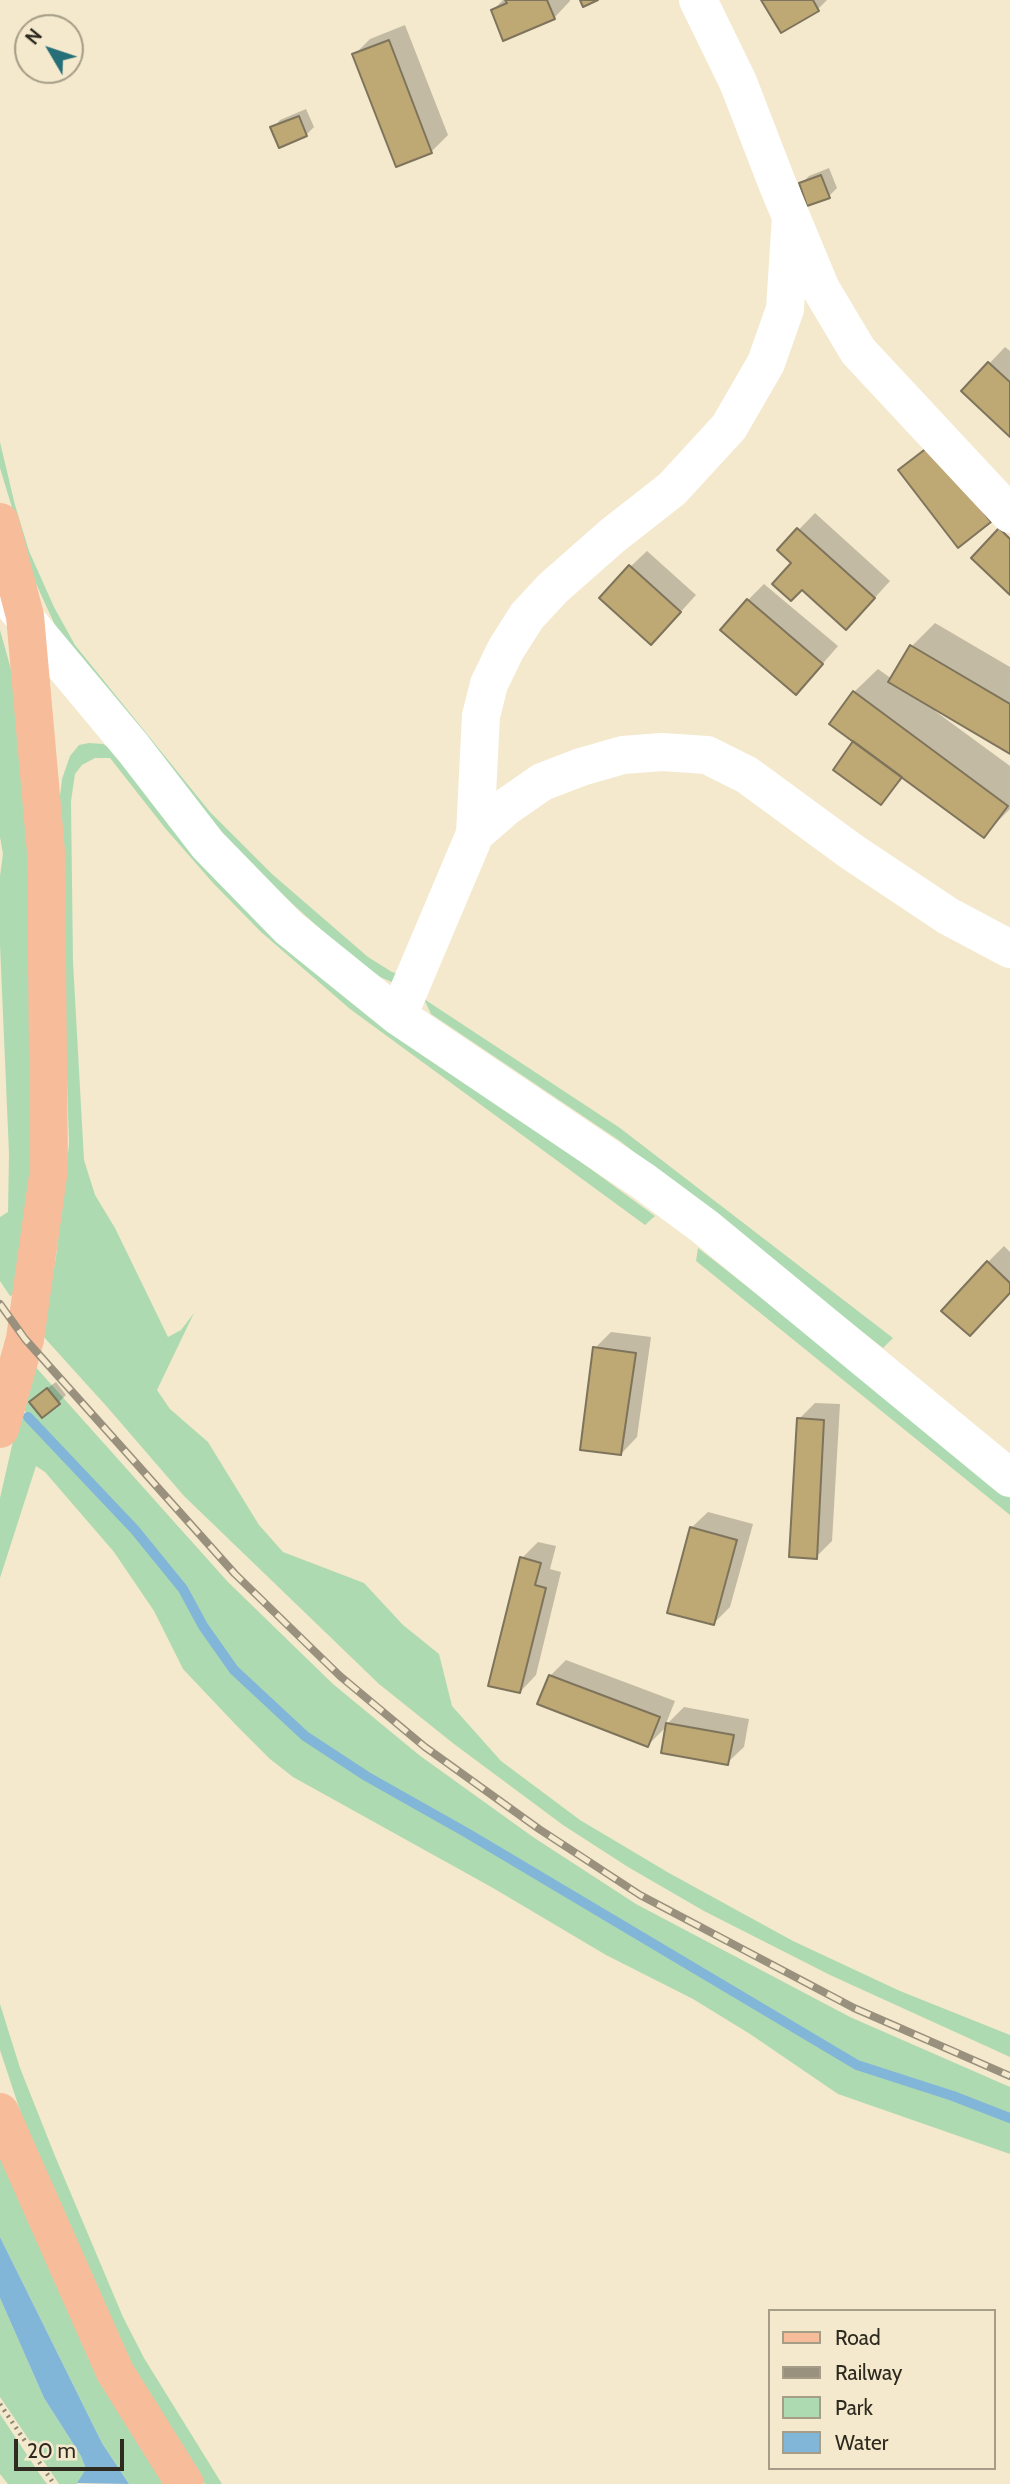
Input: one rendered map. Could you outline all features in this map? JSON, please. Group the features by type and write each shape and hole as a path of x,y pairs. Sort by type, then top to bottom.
{"main road":[{"path":"0,522 46,852 49,1169 24,1339 0,1429"},
{"path":"0,2112 115,2371 186,2484"}],"street":[{"path":"698,0 738,82 821,289 858,351 1010,513"},
{"path":"398,1016 475,834 481,716 489,684 506,649 527,617 553,588 612,536 672,489 729,427 766,363 785,309 791,217"},
{"path":"12,603 134,748 208,845 289,928 398,1016 643,1181 705,1227 1010,1478"},
{"path":"475,834 506,807 542,782 581,767 623,755 662,752 707,755 747,775 852,852 937,909 1010,949"}],"path":[{"path":"0,2404 54,2484"}],"green space":[{"path":"0,442 29,551 54,607 75,645 210,812 272,874 368,957 402,975 394,983 380,977 346,952 258,873 208,822 64,645 33,577 0,468"},
{"path":"0,630 12,673 27,770 33,1137 20,1293 10,1296 0,1281 0,1217 8,1212 9,1154 0,945 0,876 3,854 0,837"},
{"path":"103,744 115,751 514,1113 655,1216 645,1225 350,1009 261,932 213,883 110,758 95,758 82,765 75,774 71,801 73,962 84,1160 95,1195 115,1228 168,1337 181,1330 194,1313 157,1390 170,1409 208,1442 259,1525 283,1552 364,1583 403,1625 439,1654 452,1706 501,1761 580,1820 669,1873 793,1941 900,1991 1010,2035 1010,2057 830,1975 704,1911 563,1825 454,1744 379,1684 184,1496 42,1335 56,1257 69,1144 60,796 62,779 70,756 79,745"},
{"path":"424,999 620,1128 893,1338 883,1348 620,1141 431,1014"},
{"path":"698,1248 872,1384 1010,1498 1010,1515 696,1261"},
{"path":"33,1364 227,1581 333,1684 419,1755 533,1837 636,1904 850,2017 1010,2087 1010,2117 857,2064 467,1831 367,1775 306,1735 235,1669 205,1626 185,1588 136,1529 22,1408"},
{"path":"19,1415 28,1419 133,1531 182,1590 202,1627 233,1671 304,1738 365,1777 466,1834 857,2067 1010,2120 1010,2154 838,2094 693,1999 606,1955 493,1888 293,1777 270,1759 183,1669 154,1611 114,1552 45,1472 36,1466 0,1578 0,1498"},
{"path":"0,2004 20,2068 123,2317 144,2358 222,2484 205,2484 127,2358 31,2144 0,2050"},
{"path":"0,2148 164,2484 129,2484 102,2443 0,2237"},
{"path":"0,2298 44,2398 81,2456 86,2469 77,2484 59,2484 0,2397"},
{"path":"0,2414 47,2484 8,2484 0,2474"}],"water":[{"path":"0,2237 102,2443 129,2484 77,2483 86,2469 81,2456 44,2398 0,2298"}],"building":[{"path":"505,0 547,0 555,19 503,41 491,10 507,3"},
{"path":"580,0 598,0 583,7"},
{"path":"761,0 813,0 819,11 781,33"},
{"path":"389,40 432,153 396,167 352,54"},
{"path":"299,116 307,136 279,148 270,127"},
{"path":"821,175 830,198 807,206 799,183"},
{"path":"988,362 1010,382 1010,437 961,391"},
{"path":"932,444 991,522 958,548 898,470"},
{"path":"797,528 875,598 846,630 802,590 791,601 772,584 791,563 777,550"},
{"path":"999,528 1010,539 1010,595 971,558"},
{"path":"629,565 681,612 651,645 599,598"},
{"path":"747,599 823,664 796,695 720,630"},
{"path":"910,645 1010,704 1010,754 888,682"},
{"path":"853,691 1008,806 984,838 829,724"},
{"path":"853,741 902,777 881,805 833,770"},
{"path":"987,1261 1010,1283 1010,1293 970,1336 941,1311"},
{"path":"593,1347 636,1353 621,1455 580,1450"},
{"path":"47,1388 60,1404 42,1418 29,1402"},
{"path":"797,1418 824,1420 817,1559 789,1557"},
{"path":"690,1527 737,1540 714,1625 667,1613"},
{"path":"520,1557 541,1563 535,1585 546,1588 520,1693 488,1686"},
{"path":"549,1675 660,1717 648,1747 537,1704"},
{"path":"666,1723 734,1735 728,1765 661,1753"}],"waterway":[{"path":"28,1417 135,1530 183,1589 203,1626 234,1670 305,1736 366,1776 467,1833 857,2065 953,2096 1010,2118"}],"railway":[{"path":"0,1304 25,1339 235,1574 340,1676 425,1747 539,1829 640,1895 854,2008 1010,2076"}]}
